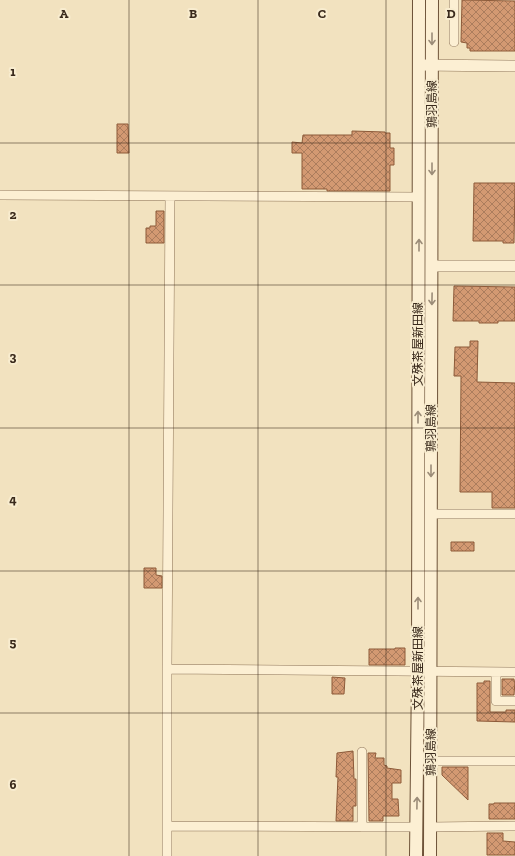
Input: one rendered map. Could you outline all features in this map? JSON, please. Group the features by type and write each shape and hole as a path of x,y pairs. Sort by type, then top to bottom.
{"main road":[{"name":"文殊茶屋新田線","path":"416,856 418,671 419,0"},
{"name":"鶉羽島線","path":"430,856 432,0"}],"street":[{"path":"454,0 454,42"},
{"path":"419,65 515,66"},
{"path":"0,195 419,196"},
{"path":"167,856 170,196"},
{"path":"432,266 515,266"},
{"path":"430,514 515,514"},
{"path":"167,669 515,672"},
{"path":"496,672 496,701 515,701"},
{"path":"362,752 362,827"},
{"path":"430,761 515,761"},
{"path":"168,826 416,827"},
{"path":"430,827 515,826"}],"building":[{"path":"462,0 515,1 515,51 470,51 470,48 467,48 467,43 461,42"},
{"path":"117,124 128,124 129,153 117,153"},
{"path":"352,131 390,133 390,148 394,148 394,165 390,165 390,191 327,191 327,189 302,189 302,153 292,153 292,142 302,143 303,135 352,135"},
{"path":"474,183 515,183 514,243 503,243 503,241 473,241"},
{"path":"156,211 164,211 164,243 146,243 146,228 156,226"},
{"path":"454,286 515,287 515,321 479,323 479,321 453,321"},
{"path":"470,341 478,341 477,382 515,383 515,508 492,508 492,492 460,492 461,376 454,376 455,347 470,347"},
{"path":"451,542 474,542 474,551 451,551"},
{"path":"144,568 156,568 156,575 162,576 162,588 144,588"},
{"path":"405,648 405,665 369,665 369,649"},
{"path":"332,677 345,678 344,694 332,694"},
{"path":"502,679 514,679 514,695 502,695"},
{"path":"484,681 490,681 490,712 506,712 506,710 515,710 515,722 477,721 477,683 484,683"},
{"path":"353,751 354,779 356,779 356,806 353,806 353,821 336,821 338,777 336,777 337,753"},
{"path":"368,753 376,753 375,758 384,758 384,765 387,766 387,768 401,770 401,783 392,783 392,799 398,799 399,816 383,816 383,821 369,821"},
{"path":"442,767 468,767 468,800 442,775"},
{"path":"515,803 515,819 489,819 489,804"},
{"path":"487,833 503,833 503,841 515,842 515,855 487,855"}]}
